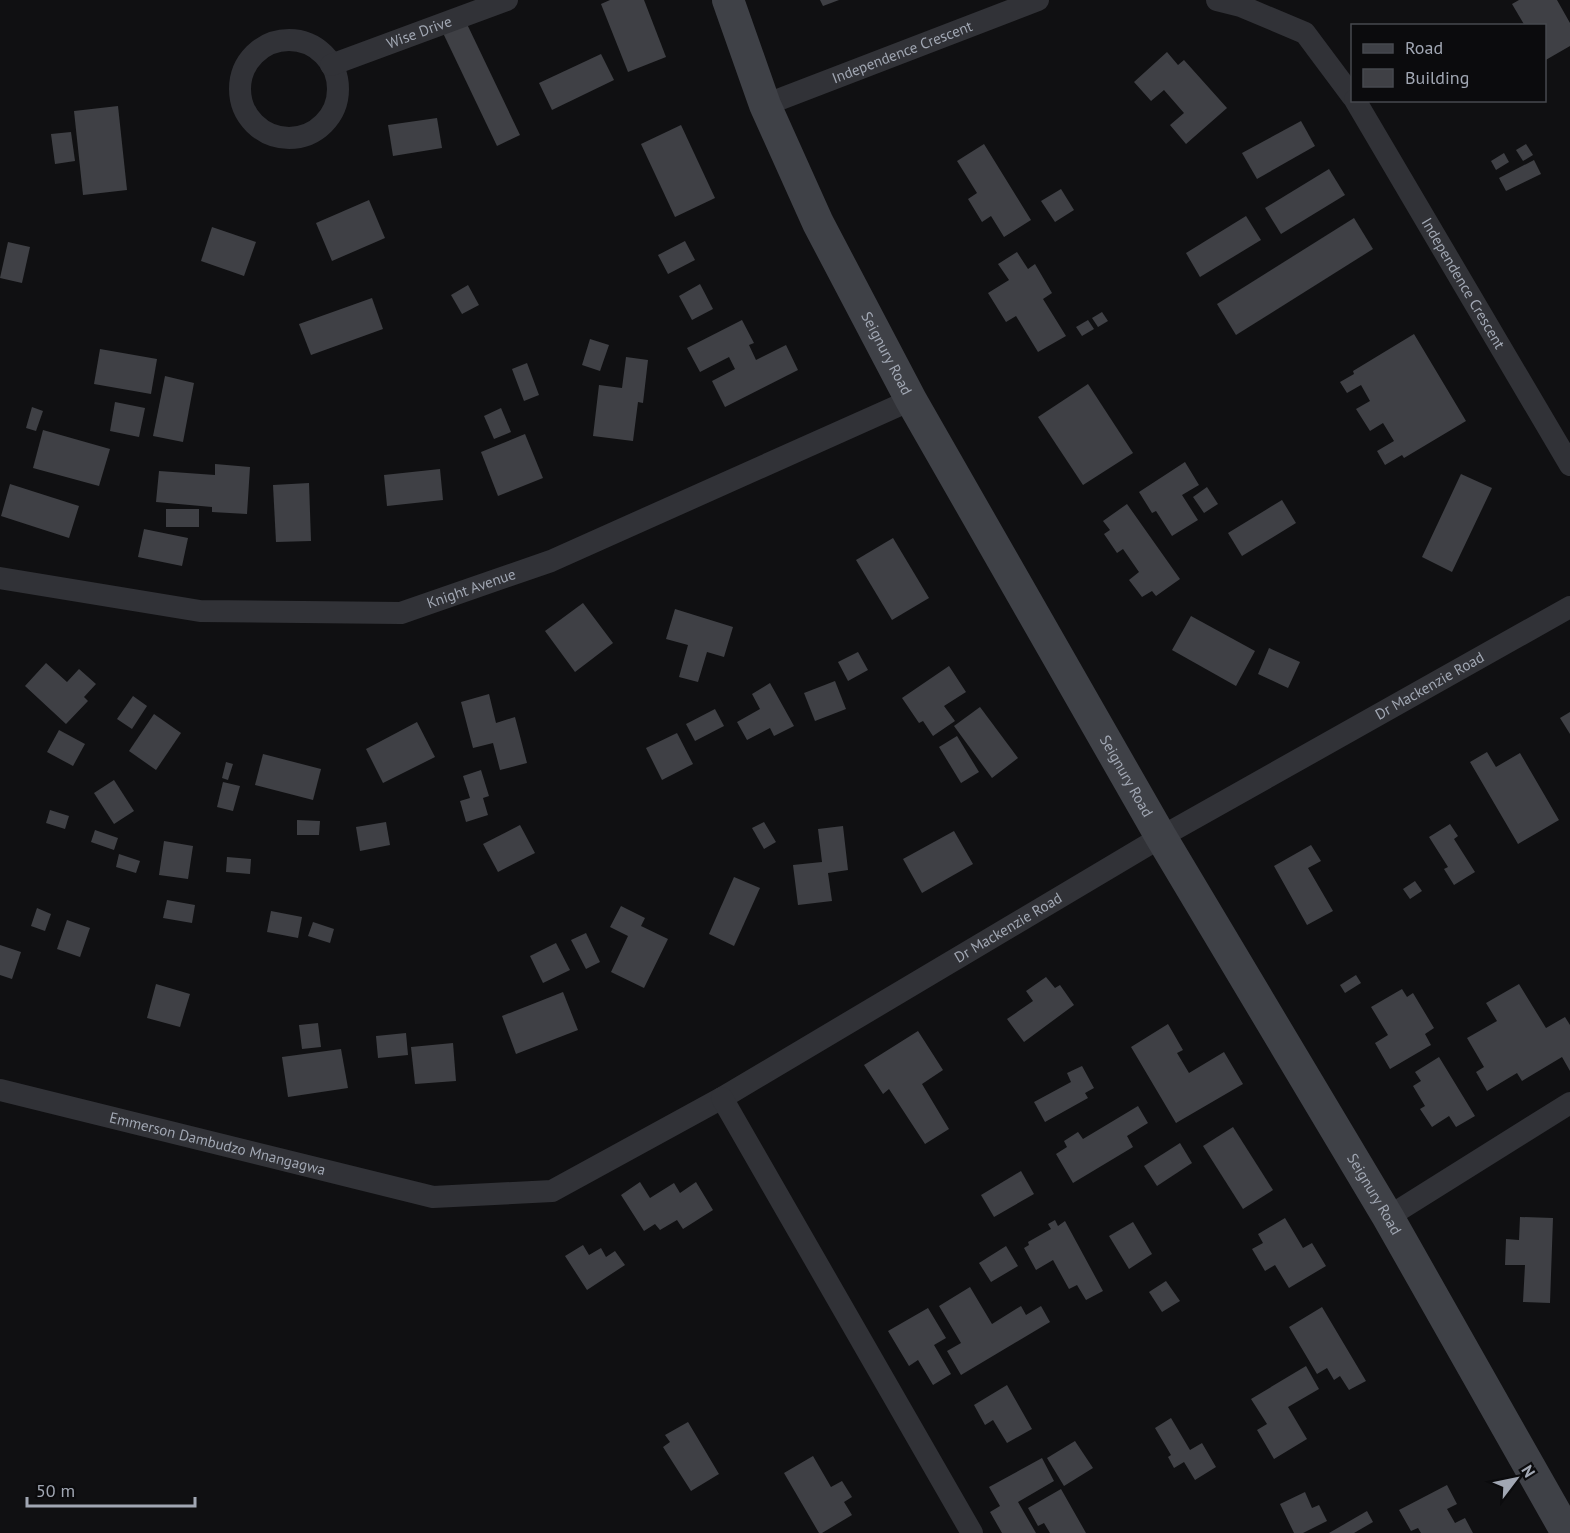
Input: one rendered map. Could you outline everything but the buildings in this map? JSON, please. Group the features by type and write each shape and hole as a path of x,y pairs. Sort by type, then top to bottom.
{"main road":[{"name":"Seignury Road","path":"728,0 765,105 818,223 911,400 1161,837 1388,1217 1567,1533"}],"street":[{"name":"Wise Drive","path":"331,64 507,0"},
{"name":"Independence Crescent","path":"765,105 1038,0"},
{"path":"1216,0 1241,6 1305,33 1351,93"},
{"path":"291,40 307,44 321,52 331,64 337,79 338,95 325,123 312,133 297,138 281,137 266,132 254,123 244,109 240,93 242,76 248,62 260,50 274,42 291,40"},
{"name":"Independence Crescent","path":"1356,102 1570,465"},
{"name":"Knight Avenue","path":"0,578 200,611 401,613 551,561 911,400"},
{"name":"Dr Mackenzie Road","path":"433,1197 552,1191 722,1098 1161,837 1570,607"},
{"name":"Emmerson Dambudzo Mnangagwa","path":"0,1090 433,1197"},
{"path":"722,1098 972,1533"},
{"path":"1388,1217 1570,1103"}]}
